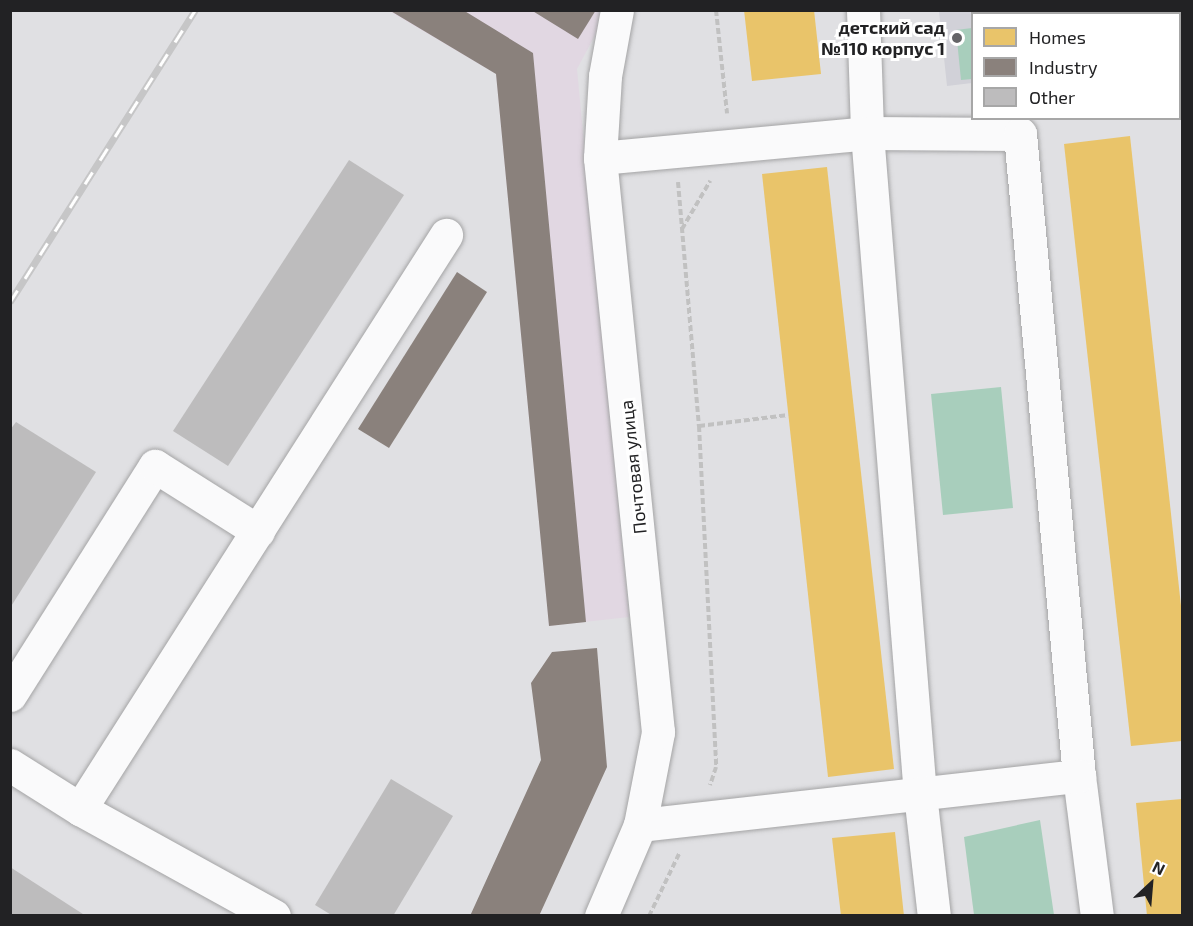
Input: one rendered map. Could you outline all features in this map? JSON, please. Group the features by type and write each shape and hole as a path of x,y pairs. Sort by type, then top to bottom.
{"street":[{"name":"Почтовая улица","path":"601,915 640,825 658,732 600,158 605,76 617,10"},
{"path":"863,10 867,133 920,794 934,915"},
{"path":"600,158 867,133 1020,134 1079,776 1097,915"},
{"path":"80,810 446,235"},
{"path":"10,695 155,466 258,531"},
{"path":"10,765 80,810 274,915"},
{"path":"640,825 1079,776"}],"path":[{"path":"649,915 698,819 716,767 699,426 675,150"},
{"path":"699,426 788,415"}],"shaded area":[{"path":"389,11 608,11 577,69 629,617 549,626 496,74"},
{"name":"детский сад №110 корпус 1","path":"939,11 1182,11 1182,62 1181,12 971,12 971,83 947,86"}],"green space":[{"path":"1182,11 1181,35 1181,12 1156,12"},
{"path":"971,28 971,79 961,80 956,30"},
{"path":"1001,387 1013,508 943,515 931,394"},
{"path":"1040,820 1054,915 974,915 964,837"}],"building: Homes":[{"path":"744,10 814,10 821,74 752,81"},
{"path":"1130,136 1182,615 1182,741 1131,746 1064,144"},
{"path":"827,167 894,769 828,777 762,174"},
{"path":"1182,799 1182,916 1147,916 1136,803"},
{"path":"895,832 904,916 841,916 832,838"}],"building: Industry":[{"path":"389,10 463,10 533,53 586,622 549,626 496,74"},
{"path":"531,10 596,10 578,39"},
{"path":"457,272 487,292 389,448 358,429"},
{"path":"597,648 607,767 539,916 470,916 541,760 531,683 552,652"}],"building: Other":[{"path":"349,160 404,195 228,466 173,431"},
{"path":"16,422 96,472 10,608 10,430"},
{"path":"391,779 453,816 393,916 333,916 315,905"},
{"path":"10,867 86,916 10,916"}],"railway":[{"path":"10,302 195,10"}],"place":[{"name":"детский сад №110 корпус 1","path":"957,38"}]}
